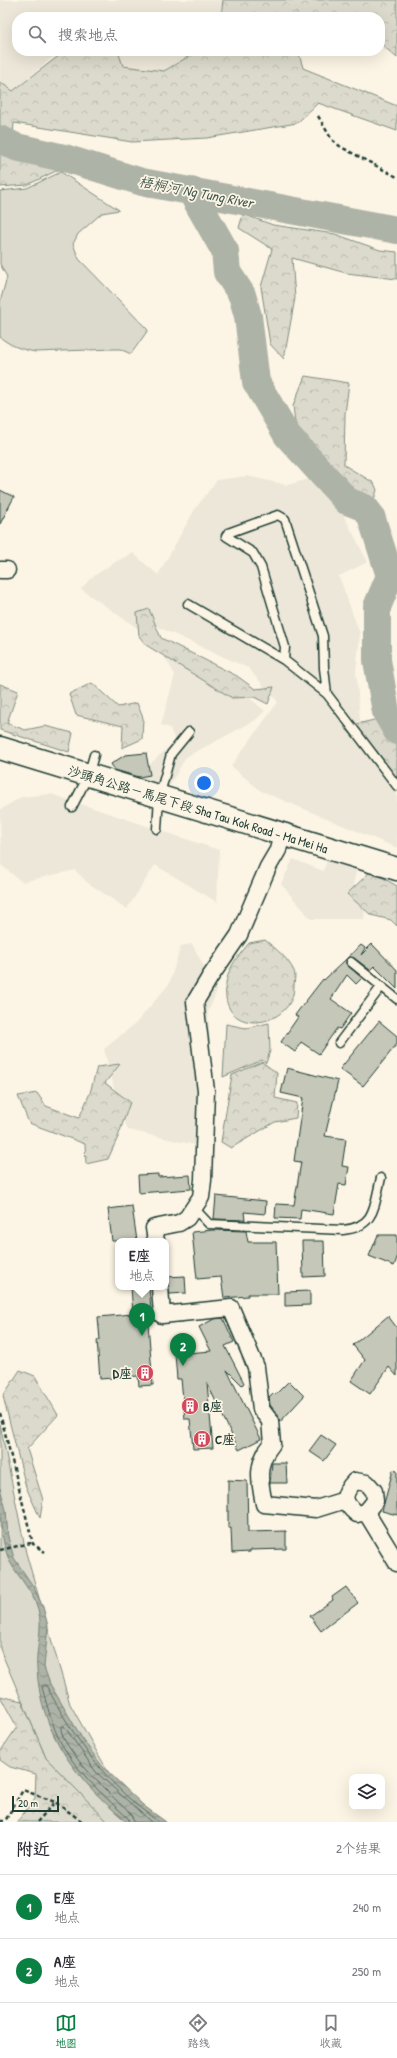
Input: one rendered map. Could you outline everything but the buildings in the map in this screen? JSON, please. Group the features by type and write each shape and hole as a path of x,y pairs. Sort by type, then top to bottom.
{"main road":[{"name":"沙頭角公路－馬尾下段 Sha Tau Kok Road – Ma Mei Ha","path":"0,748 397,869"}],"street":[{"path":"156,1238 154,1228 179,1223 187,1218 201,1197 206,1091 195,1002 239,935 268,867 278,850 282,834"},
{"path":"160,1290 162,1315 231,1308 256,1367 261,1409 270,1421 272,1444 263,1455 259,1482 264,1504 316,1509 345,1500"},
{"path":"355,1481 367,1483 374,1491 375,1501 366,1512 357,1514 349,1508 345,1500 346,1490 355,1481"},
{"path":"366,1512 397,1563"}],"lane":[{"path":"284,660 285,647 261,567 253,553 226,536 228,533 278,515 285,519 323,636 324,668 327,694"},
{"path":"188,604 284,660 327,694 397,786"},
{"path":"157,829 159,797 171,754 190,732"},
{"path":"72,807 88,776 94,755"},
{"path":"350,962 397,999"},
{"path":"339,1043 381,987"},
{"path":"194,1208 209,1224 343,1230 357,1229 368,1222 381,1178"}],"path":[{"path":"318,116 332,140 341,147 397,177"},
{"path":"0,1413 33,1544 45,1552"},
{"path":"0,1550 31,1543"},
{"path":"0,1821 5,1820 23,1790 55,1802 83,1822"},
{"path":"37,1822 55,1802"}],"shaded area":[{"path":"0,0 223,0 222,12 12,12 12,56 54,56 13,91 0,82"},
{"path":"120,56 190,56 164,71 123,66"},
{"path":"247,476 287,485 309,479 335,499 368,562 339,576 360,634 356,670 360,721 397,761 397,848 261,791 231,766 278,702 248,668 145,621 137,628 81,589 91,578 115,562 133,553 158,575 195,509 217,480"},
{"path":"161,650 213,667 265,711 254,721 186,757 167,790 135,778 175,741 170,728 161,725 175,675"},
{"path":"51,794 219,850 217,902 155,865 127,909 88,883 75,870 22,882 1,865 0,810 21,797"},
{"path":"332,849 360,858 353,884 367,892 364,919 311,919 281,884 293,859 323,871"},
{"path":"192,944 217,991 208,1012 212,1074 200,1146 128,1130 119,1107 104,1049 136,1023 169,984 181,946"}],"green space":[{"path":"223,0 397,0 397,58 385,47 385,12 222,12"},
{"path":"58,56 120,56 123,66 164,71 190,56 300,56 303,68 397,106 397,131 318,103 297,123 207,138 132,142 14,123 12,148 58,170 27,185 0,187 0,82 13,91"},
{"path":"61,172 119,210 102,213 78,234 73,244 79,259 148,330 131,354 120,349 36,352 17,347 0,337 0,302 7,277 0,264 0,191 27,188"},
{"path":"243,214 273,225 335,234 380,250 397,252 397,279 346,273 292,258 295,298 284,359 270,344 261,287 272,249 239,228"},
{"path":"305,376 349,383 345,414 344,465 374,483 377,490 372,506 339,487 343,476 296,430 293,406"},
{"path":"149,609 161,638 237,676 255,689 274,687 268,704 254,697 232,698 146,645 139,636 137,613"},
{"path":"92,683 118,707 137,703 143,718 142,739 122,748 123,726 76,715 69,694"},
{"path":"0,684 18,691 7,723 25,730 45,726 73,733 69,752 0,730"},
{"path":"396,704 397,783 344,727 374,720"},
{"path":"371,871 397,886 397,926 391,920 371,915 347,894"},
{"path":"265,940 281,954 291,966 295,975 294,986 291,1000 284,1010 274,1018 262,1022 249,1022 238,1018 230,1010 226,997 226,982 237,958 249,943"},
{"path":"269,1023 270,1051 266,1063 262,1060 223,1077 226,1024 246,1028"},
{"path":"262,1062 277,1073 275,1098 297,1103 296,1118 275,1122 231,1148 221,1142 232,1075"},
{"path":"120,1064 105,1083 130,1102 118,1137 108,1159 86,1164 85,1144 29,1123 18,1096 37,1093 46,1106 79,1118 90,1093 97,1067"},
{"path":"20,1370 35,1376 58,1415 27,1449 43,1500 40,1518 26,1487 3,1396"},
{"path":"0,1424 26,1553 70,1704 115,1784 152,1822 107,1822 46,1758 0,1649"},
{"path":"0,1696 22,1701 46,1758 108,1822 17,1822 35,1798 36,1774 10,1767 0,1760 0,1752 17,1727"}],"water":[{"path":"0,1488 6,1510 8,1537 14,1558 33,1586 43,1607 48,1626 44,1667 50,1684 83,1740 102,1766 144,1806 166,1822 127,1822 93,1790 78,1773 54,1736 40,1693 37,1669 40,1616 33,1597 10,1562 4,1545 1,1526"}],"waterway":[{"name":"梧桐河 Ng Tung River","path":"0,139 16,147 68,159 142,182 397,230"},
{"path":"191,191 225,251 227,272 242,295 248,316 256,382 287,435 347,501 365,508 371,516 390,576 377,607 377,660 386,712 397,731"}],"place":[{"name":"E座","path":"142,1336"},
{"name":"A座","path":"183,1366"},
{"name":"D座","path":"145,1373"},
{"name":"B座","path":"190,1406"},
{"name":"C座","path":"202,1439"}]}
